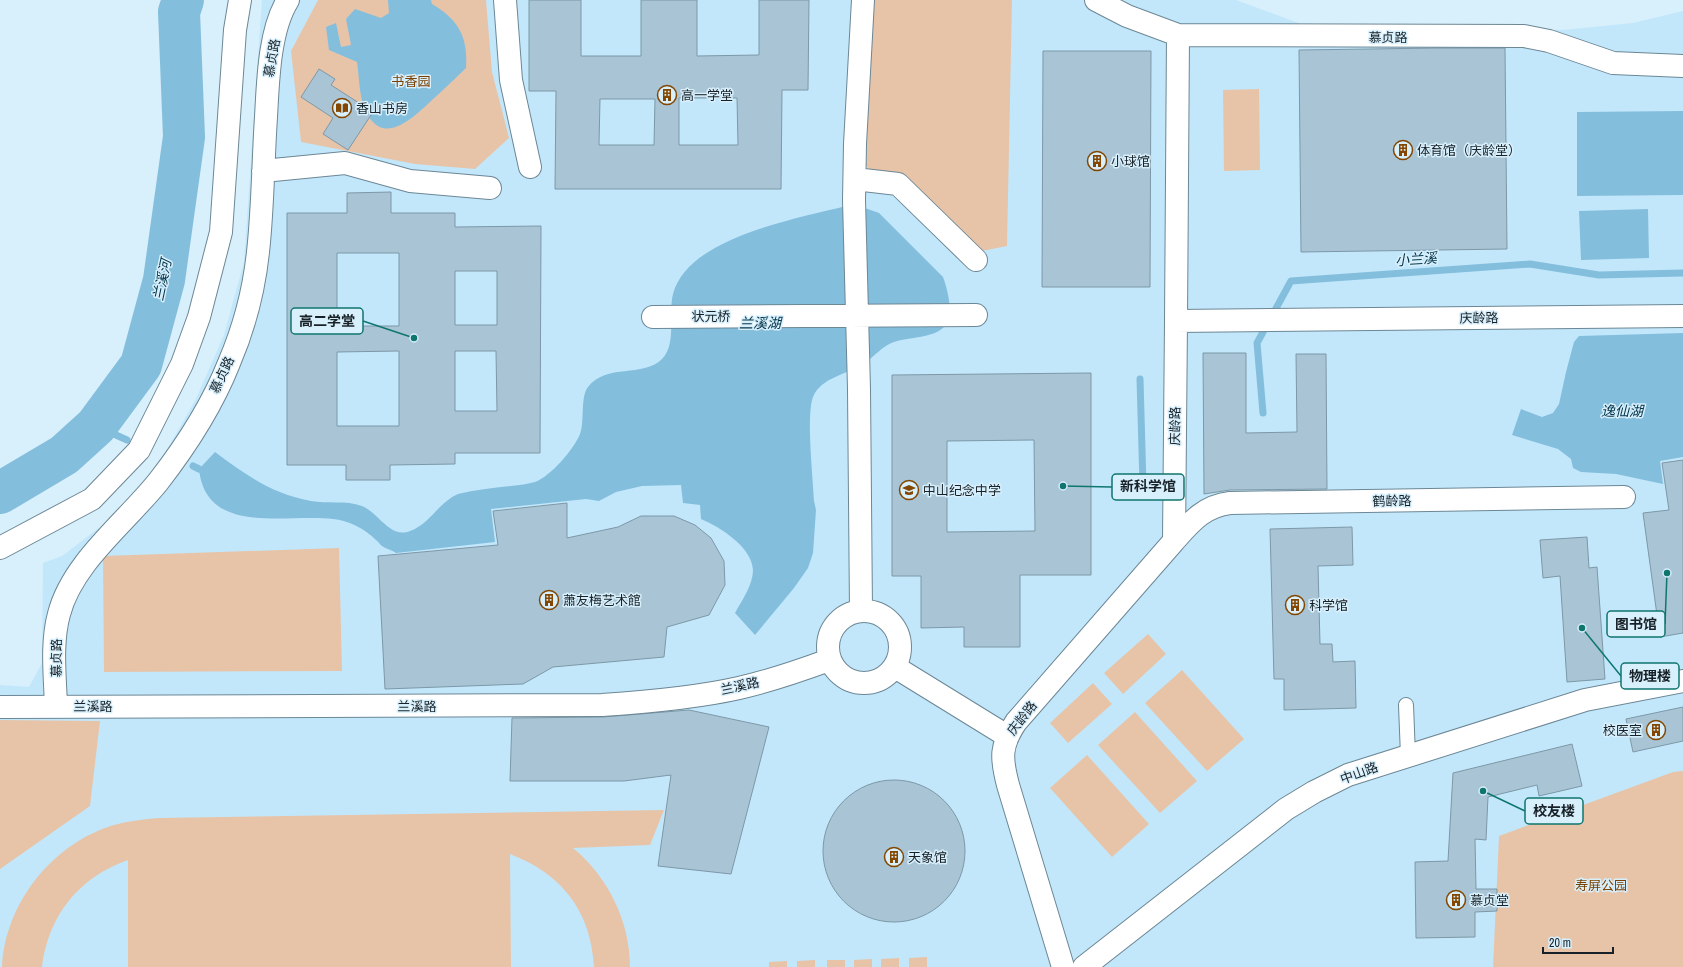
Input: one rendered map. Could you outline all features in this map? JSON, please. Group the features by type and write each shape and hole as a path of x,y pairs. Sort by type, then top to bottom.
{"street":[{"path":"0,548 92,499 139,450 182,364 199,317 221,232 235,30 240,0"},
{"name":"慕贞路","path":"56,706 55,634 58,614 65,595 78,574 94,553 157,483 185,446 229,364 243,324 254,284 258,251 269,68 278,26 288,0"},
{"path":"505,0 510,80 530,167"},
{"path":"862,611 858,316 854,190 863,0"},
{"name":"慕贞路","path":"1096,0 1127,16 1178,35 1524,36 1549,41 1612,63 1683,66"},
{"path":"1176,321 1178,35"},
{"path":"263,171 345,163 410,181 490,188"},
{"path":"854,190 898,184 976,260"},
{"name":"状元桥","path":"656,317 966,315"},
{"name":"庆龄路","path":"1063,967 1006,780 1003,754 1007,736 1016,722 1174,541 1176,321 1683,316"},
{"name":"鹤龄路","path":"1174,541 1192,520 1204,510 1218,504 1624,497"},
{"path":"862,611 873,612 884,616 892,624 898,634 900,645 899,656 894,667 887,676 877,682 866,684 854,683 839,674 829,660 828,643 833,627 841,619 851,613 862,611"},
{"name":"兰溪路","path":"0,707 602,705 643,702 737,688 780,677 829,660"},
{"path":"894,667 1007,736"},
{"name":"中山路","path":"1084,967 1286,809 1314,792 1348,775 1584,700 1683,681"}],"lane":[{"path":"1406,705 1408,756"}],"shaded area":[{"name":"中山纪念中学","path":"262,0 1236,0 1301,24 1563,30 1633,23 1683,11 1683,967 0,967 0,685 29,687 42,663 43,563 62,556 108,521 161,460 196,399 224,335 244,262"}],"green space":[{"name":"书香园","path":"318,0 486,0 492,72 509,138 475,169 415,164 301,142 291,51"},
{"path":"873,0 1012,0 1007,246 957,256 866,166"},
{"path":"1259,89 1260,170 1224,171 1223,90"},
{"path":"339,548 342,671 104,672 103,556"},
{"path":"1148,634 1166,654 1123,694 1104,673"},
{"path":"1182,670 1244,739 1207,771 1145,703"},
{"path":"1093,683 1112,704 1068,743 1050,723"},
{"path":"1135,712 1197,781 1160,813 1098,745"},
{"path":"0,720 100,721 90,806 0,869"},
{"path":"1087,755 1149,824 1112,857 1050,788"},
{"name":"寿屏公园","path":"1683,771 1683,967 1493,967 1499,836 1673,772"},
{"path":"664,810 650,845 573,848 597,872 615,901 626,933 630,967 594,967 592,947 587,929 580,912 570,897 559,884 545,872 510,854 511,967 128,967 128,860 110,867 95,877 81,888 69,901 59,915 51,931 45,948 42,967 2,967 5,943 12,920 36,879 53,861 71,846 92,834 114,825 136,820 159,818"},
{"path":"927,957 927,967 909,967 909,958"},
{"path":"899,958 899,967 881,967 881,959"},
{"path":"872,959 872,967 854,967 854,960"},
{"path":"815,960 815,967 797,967 797,961"},
{"path":"827,960 845,960 845,967 827,967"},
{"path":"787,961 787,967 769,967 769,962"}],"water":[{"path":"388,0 431,0 432,4 449,16 460,30 465,47 466,68 405,123 395,127 386,128 377,126 370,118 363,104 357,62 329,50 326,27 336,23 341,47 351,45 346,19 355,9 381,18 389,13"},
{"path":"1683,111 1683,195 1577,196 1577,112"},
{"name":"兰溪湖","path":"846,206 862,207 879,213 943,277 949,300 949,319 945,326 939,331 922,337 890,344 865,363 829,380 817,390 813,397 810,418 811,463 816,510 813,553 808,568 794,588 755,635 735,613 747,592 753,576 751,562 747,553 726,533 701,519 700,505 683,503 681,485 642,486 616,492 599,501 586,499 491,509 495,542 396,553 385,548 362,529 344,521 314,518 251,517 232,513 216,505 205,490 199,469 215,452 249,476 284,494 311,501 356,504 368,509 391,528 403,533 417,528 445,502 458,494 535,482 555,468 577,440 582,423 584,397 588,387 604,375 654,365 667,353 671,337 673,294 683,274 699,258 721,245 746,234 800,217"},
{"path":"1648,209 1649,258 1581,260 1579,211"},
{"name":"逸仙湖","path":"1683,333 1683,457 1660,461 1663,484 1616,474 1581,472 1573,468 1571,459 1558,449 1512,435 1521,409 1542,417 1553,413 1559,404 1574,342 1579,336"}],"building":[{"name":"高一学堂","path":"529,0 581,0 581,56 641,56 641,0 697,0 697,56 759,55 759,0 809,0 808,90 782,90 781,189 555,189 556,91 529,91","holes":["679,98 737,98 738,145 679,145","600,99 655,99 654,145 599,145"]},
{"name":"体育馆（庆龄堂）","path":"1505,48 1507,249 1301,252 1299,50"},
{"name":"小球馆","path":"1043,51 1151,51 1150,287 1042,287"},
{"name":"香山书房","path":"319,69 335,79 331,85 373,112 348,150 323,134 333,118 301,97"},
{"path":"391,192 391,213 455,213 455,227 541,226 540,453 455,453 455,464 390,465 390,480 346,480 346,465 287,465 287,213 347,213 347,193","holes":["337,253 399,253 399,326 337,326","455,271 497,271 497,325 455,325","399,351 399,426 337,426 337,352","455,351 496,351 497,411 455,411"]},
{"path":"1203,353 1246,353 1246,433 1297,432 1296,354 1326,354 1327,489 1230,490 1204,494"},
{"path":"1091,373 1091,575 1020,575 1020,647 964,647 964,627 921,628 921,576 892,576 892,375","holes":["1034,440 1035,531 947,532 947,441"]},
{"path":"1683,460 1683,633 1660,637 1643,513 1669,510 1662,463"},
{"name":"蕭友梅艺术館","path":"567,503 567,538 618,527 641,516 674,516 695,525 711,538 724,561 725,585 709,615 667,627 664,657 553,667 523,684 385,689 378,556 498,545 493,511"},
{"name":"科学馆","path":"1352,527 1353,565 1318,566 1320,644 1332,644 1333,662 1355,661 1356,708 1284,710 1284,679 1274,679 1270,529"},
{"path":"1587,537 1589,568 1597,567 1605,679 1567,682 1560,576 1543,578 1540,540"},
{"name":"校医室","path":"1683,707 1683,741 1633,752 1626,719"},
{"path":"689,710 769,727 731,874 658,866 671,775 624,781 510,781 512,718 603,717"},
{"path":"1572,744 1582,786 1539,796 1537,785 1488,797 1486,840 1475,839 1476,889 1497,889 1497,911 1475,912 1475,937 1416,938 1415,862 1448,861 1453,773"},
{"name":"天象馆","path":"887,780 901,780 915,783 927,788 939,796 949,806 957,818 962,830 965,851 964,865 957,884 949,896 939,906 927,914 915,919 901,922 887,922 873,919 861,914 849,906 839,896 831,884 826,872 823,858 823,844 826,830 831,818 839,806 849,796 861,788 873,783"}],"waterway":[{"name":"兰溪河","path":"0,493 64,455 96,426 141,365 164,280 184,137 179,12 183,0"},
{"name":"小兰溪","path":"1263,413 1257,343 1291,281 1530,264 1599,275 1683,273"},
{"path":"1140,379 1143,485"},
{"path":"96,426 127,440"},
{"path":"193,466 199,469"}],"place":[{"name":"高一学堂","path":"667,95"},
{"name":"香山书房","path":"342,108"},
{"name":"体育馆（庆龄堂）","path":"1403,150"},
{"name":"小球馆","path":"1097,161"},
{"name":"高二学堂","path":"414,338"},
{"name":"新科学馆","path":"1063,486"},
{"name":"中山纪念中学","path":"909,490"},
{"name":"图书馆","path":"1667,573"},
{"name":"蕭友梅艺术館","path":"549,600"},
{"name":"科学馆","path":"1295,605"},
{"name":"物理楼","path":"1582,628"},
{"name":"校医室","path":"1656,730"},
{"name":"校友楼","path":"1483,791"},
{"name":"天象馆","path":"894,857"},
{"name":"慕贞堂","path":"1456,900"}]}
